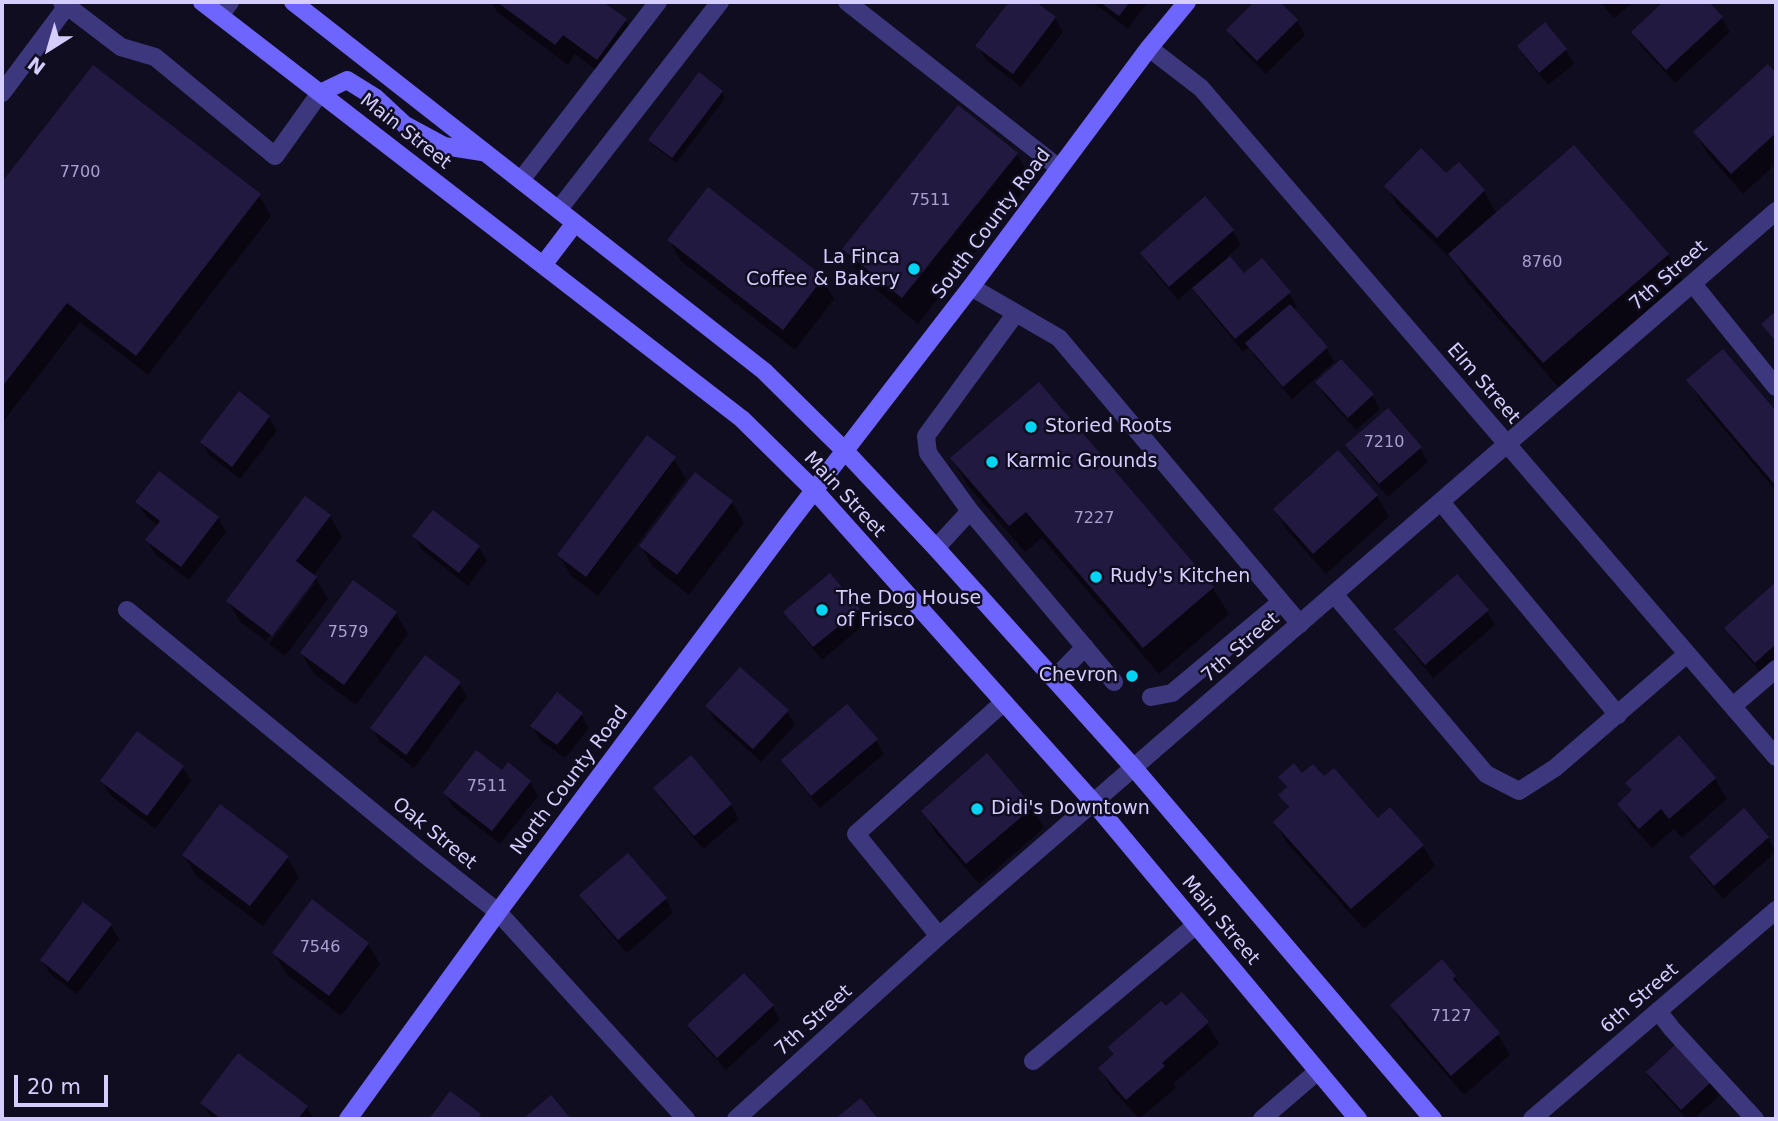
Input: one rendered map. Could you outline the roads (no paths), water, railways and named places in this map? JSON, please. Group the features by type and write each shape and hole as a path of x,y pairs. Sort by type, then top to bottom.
{"main road":[{"name":"Main Street","path":"202,2 225,9 320,93 742,419 815,491 1094,803 1358,1119"},
{"name":"Main Street","path":"293,2 764,371 845,451 936,548 1134,768 1433,1119"},
{"name":"South County Road","path":"830,471 1149,48 1187,2"},
{"path":"320,93 347,80 376,98 405,125 444,146 485,152"},
{"path":"543,265 575,223"},
{"name":"North County Road","path":"348,1119 498,912 830,471"}],"street":[{"path":"521,180 657,2"},
{"path":"559,209 720,2"},
{"path":"847,2 1059,168"},
{"path":"2,93 67,3 121,47 155,57 275,156 320,93"},
{"name":"Elm Street","path":"1149,48 1200,88 1776,757"},
{"name":"7th Street","path":"736,1119 939,936 1776,211"},
{"path":"1693,284 1776,387"},
{"path":"971,287 1059,338 1300,624"},
{"path":"1016,313 926,436 928,453 970,511 1114,682"},
{"path":"1441,502 1618,715"},
{"path":"936,548 970,511"},
{"path":"1335,594 1486,774 1519,791 1555,768 1687,654"},
{"path":"1151,697 1172,693 1281,602"},
{"name":"Oak Street","path":"127,610 498,912 686,1119"},
{"path":"1054,679 1084,647"},
{"path":"1733,706 1776,669"},
{"path":"939,936 856,834 1004,702"},
{"name":"6th Street","path":"1532,1119 1776,910"},
{"path":"1033,1061 1196,925"},
{"path":"1658,1011 1755,1119"},
{"path":"1262,1119 1318,1072"}],"place":[{"name":"La Finca Coffee & Bakery","path":"914,269"},
{"name":"Storied Roots","path":"1031,427"},
{"name":"Karmic Grounds","path":"992,462"},
{"name":"Rudy's Kitchen","path":"1096,577"},
{"name":"The Dog House of Frisco","path":"822,610"},
{"name":"Chevron","path":"1132,676"},
{"name":"Didi's Downtown","path":"977,809"}]}
